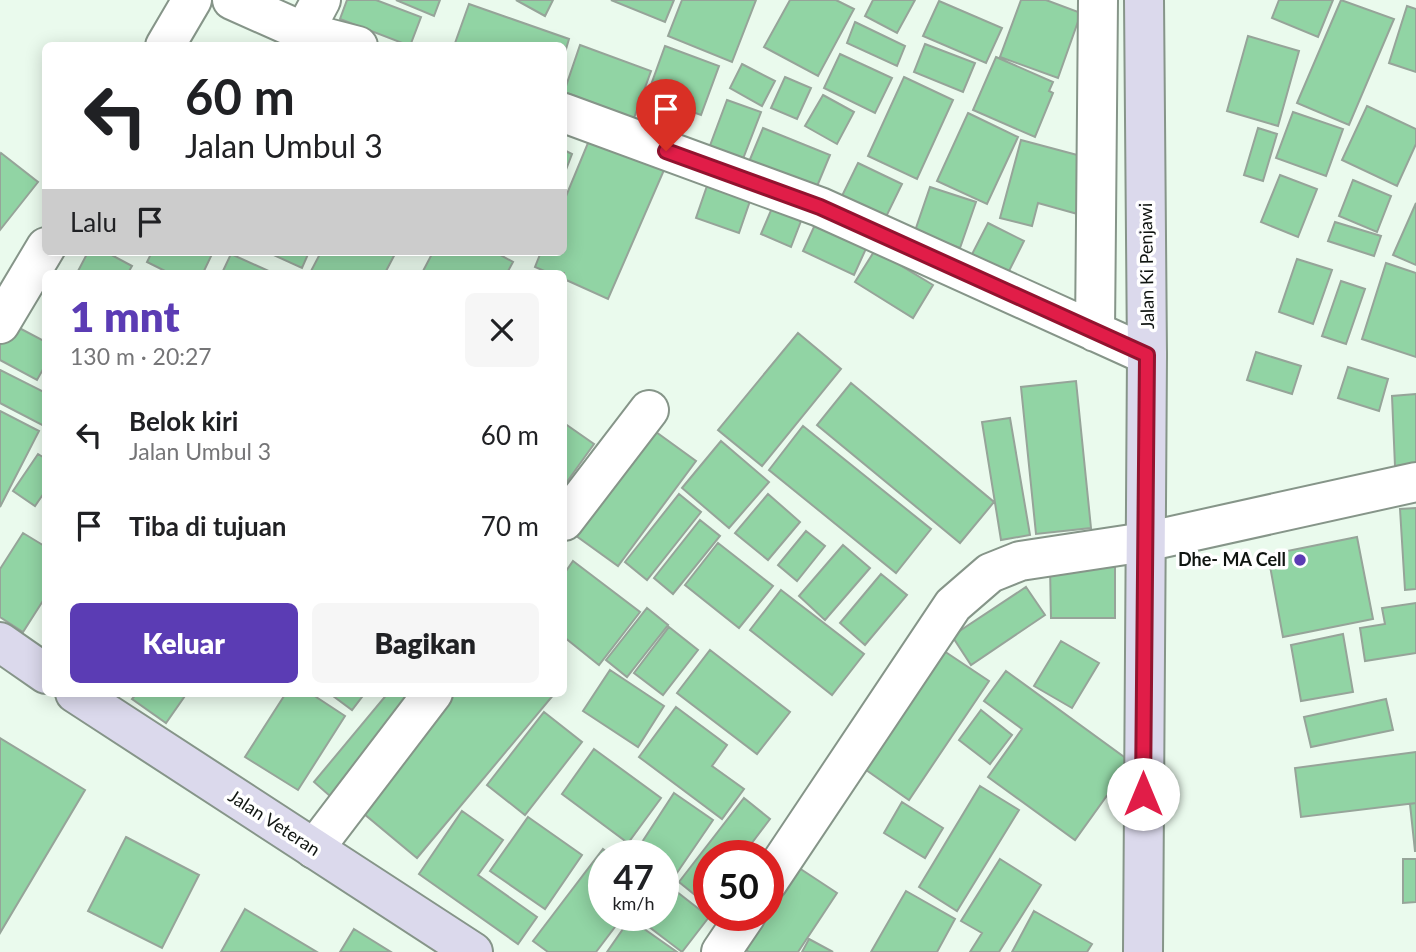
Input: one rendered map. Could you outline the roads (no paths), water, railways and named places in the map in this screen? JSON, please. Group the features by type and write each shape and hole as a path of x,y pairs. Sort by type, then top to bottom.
{"main road":[{"name":"Jalan Ki Penjawi","path":"1143,952 1147,355 1144,0"},
{"path":"0,642 42,671"},
{"name":"Jalan Veteran","path":"81,697 473,952"}],"street":[{"path":"167,42 192,0"},
{"path":"232,0 312,16 352,42"},
{"path":"1095,332 1098,0"},
{"path":"567,114 820,207 1147,355"},
{"path":"0,324 42,254"},
{"path":"567,518 649,410"},
{"path":"784,858 953,606 976,582 990,573 1037,557 1145,542 1416,482"},
{"path":"314,849 430,697"},
{"path":"721,952 735,931"}],"place":[{"name":"Dhe- MA Cell","path":"1300,560"}]}
